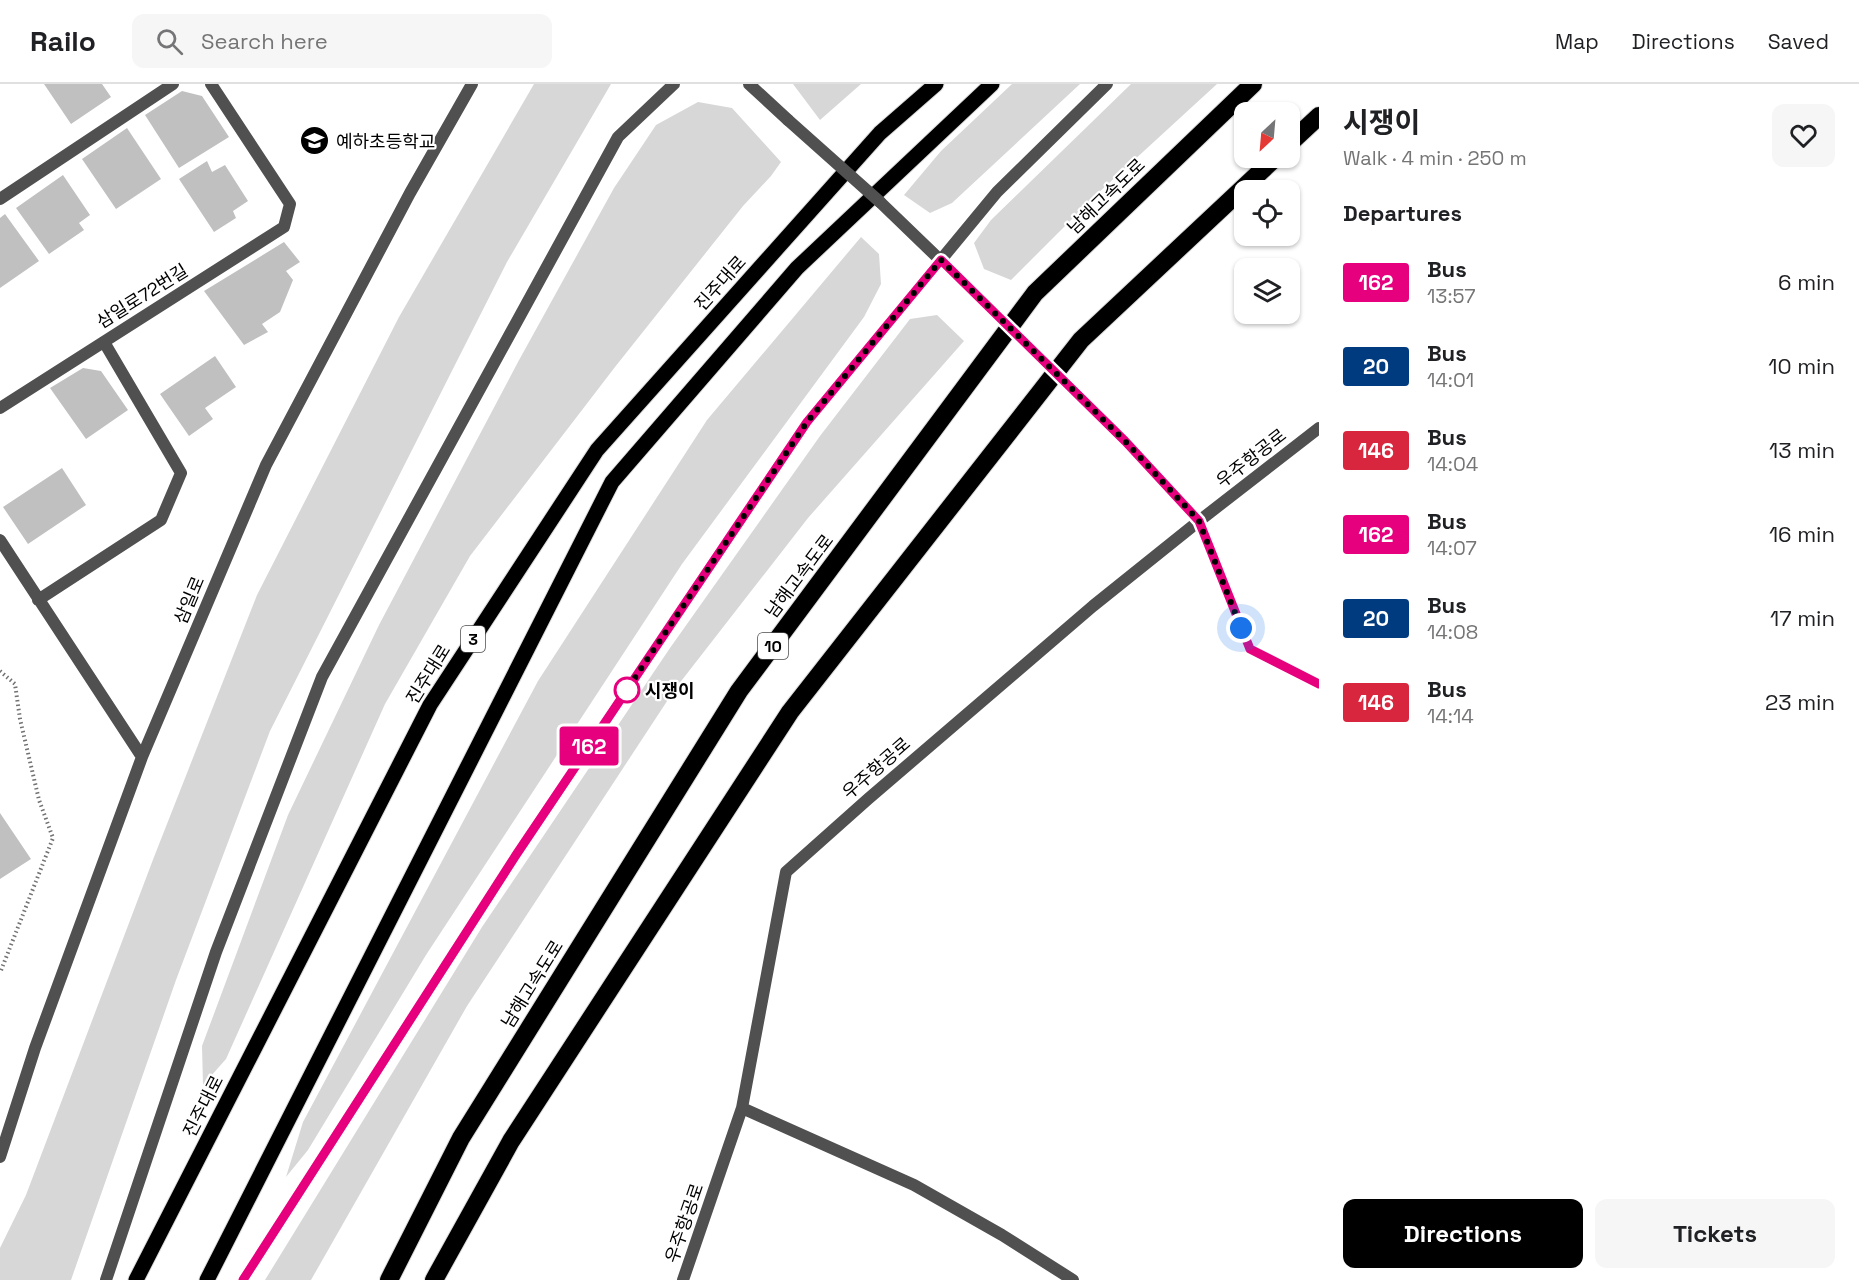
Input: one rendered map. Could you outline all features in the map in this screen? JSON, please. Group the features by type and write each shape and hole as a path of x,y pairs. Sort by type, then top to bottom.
{"highway":[{"name":"남해고속도로","path":"389,1280 461,1138 739,692 1035,293 1253,84"},
{"path":"1300,134 1319,116"},
{"path":"434,1280 511,1141 790,712 1081,340 1264,168"}],"main road":[{"name":"진주대로","path":"136,1280 430,705 597,450 880,133 936,84"},
{"path":"207,1280 612,482 797,268 993,84"}],"street":[{"path":"0,199 173,84"},
{"name":"삼일로72번길","path":"0,408 284,227 290,204 211,84"},
{"name":"삼일로","path":"0,1157 35,1048 142,758 266,465 410,193 472,84"},
{"path":"106,1280 216,952 322,677 618,136 674,84"},
{"path":"749,84 880,202 1125,441 1199,521 1250,649 1319,684"},
{"path":"243,1280 516,855 807,422 997,192 1107,84"},
{"path":"38,600 161,520 181,473 104,342"},
{"name":"우주항공로","path":"683,1280 742,1108 786,872 1084,614 1319,428"},
{"path":"0,540 142,758"},
{"path":"742,1108 914,1185 1002,1235 1073,1280"}],"path":[{"path":"0,671 15,684 20,719 39,800 53,838 0,973"}],"shaded area":[{"path":"534,84 611,84 507,262 270,731 176,980 71,1280 0,1280 0,1248 26,1195 154,857 257,595 399,317"},
{"path":"793,84 861,84 820,120"},
{"path":"1012,84 1080,84 952,203 930,213 904,195 941,151"},
{"path":"1131,84 1217,84 1096,195 1011,280 984,269 974,243 991,220"},
{"path":"698,102 732,108 781,162 743,206 615,367 470,556 385,704 226,1059 203,1085 202,1046 288,815 379,625 518,362 614,188 656,125"},
{"path":"861,237 879,254 881,284 864,317 682,564 426,955 308,1150 286,1177 303,1122 538,681 707,420"},
{"path":"937,315 964,341 808,518 675,689 467,1006 311,1280 265,1280 482,927 670,648 820,436 910,319"}],"building":[{"path":"44,84 102,84 111,97 71,124"},
{"path":"182,91 202,96 229,137 179,168 145,115"},
{"path":"127,128 161,179 116,209 82,159"},
{"path":"207,161 212,172 225,165 248,201 233,211 236,218 214,232 179,179"},
{"path":"63,175 90,215 79,223 84,230 49,254 16,208"},
{"path":"5,214 39,261 0,288 0,218"},
{"path":"284,242 300,262 286,271 293,280 280,312 262,324 268,332 244,345 204,291"},
{"path":"215,356 236,387 205,408 213,419 189,436 160,394"},
{"path":"83,368 101,371 128,410 86,439 50,388"},
{"path":"62,468 86,505 28,544 3,507"},
{"path":"0,813 31,859 0,879"}],"bus line":[{"name":"162","path":"243,1280 516,855 807,422 941,260 1125,441 1199,521 1250,649 1319,684"}],"place":[{"name":"예하초등학교","path":"315,141"},
{"name":"시쟁이","path":"627,690"}],"route":[{"path":"627,690 622,697 807,422 941,260 1125,441 1199,521 1241,628"}]}
